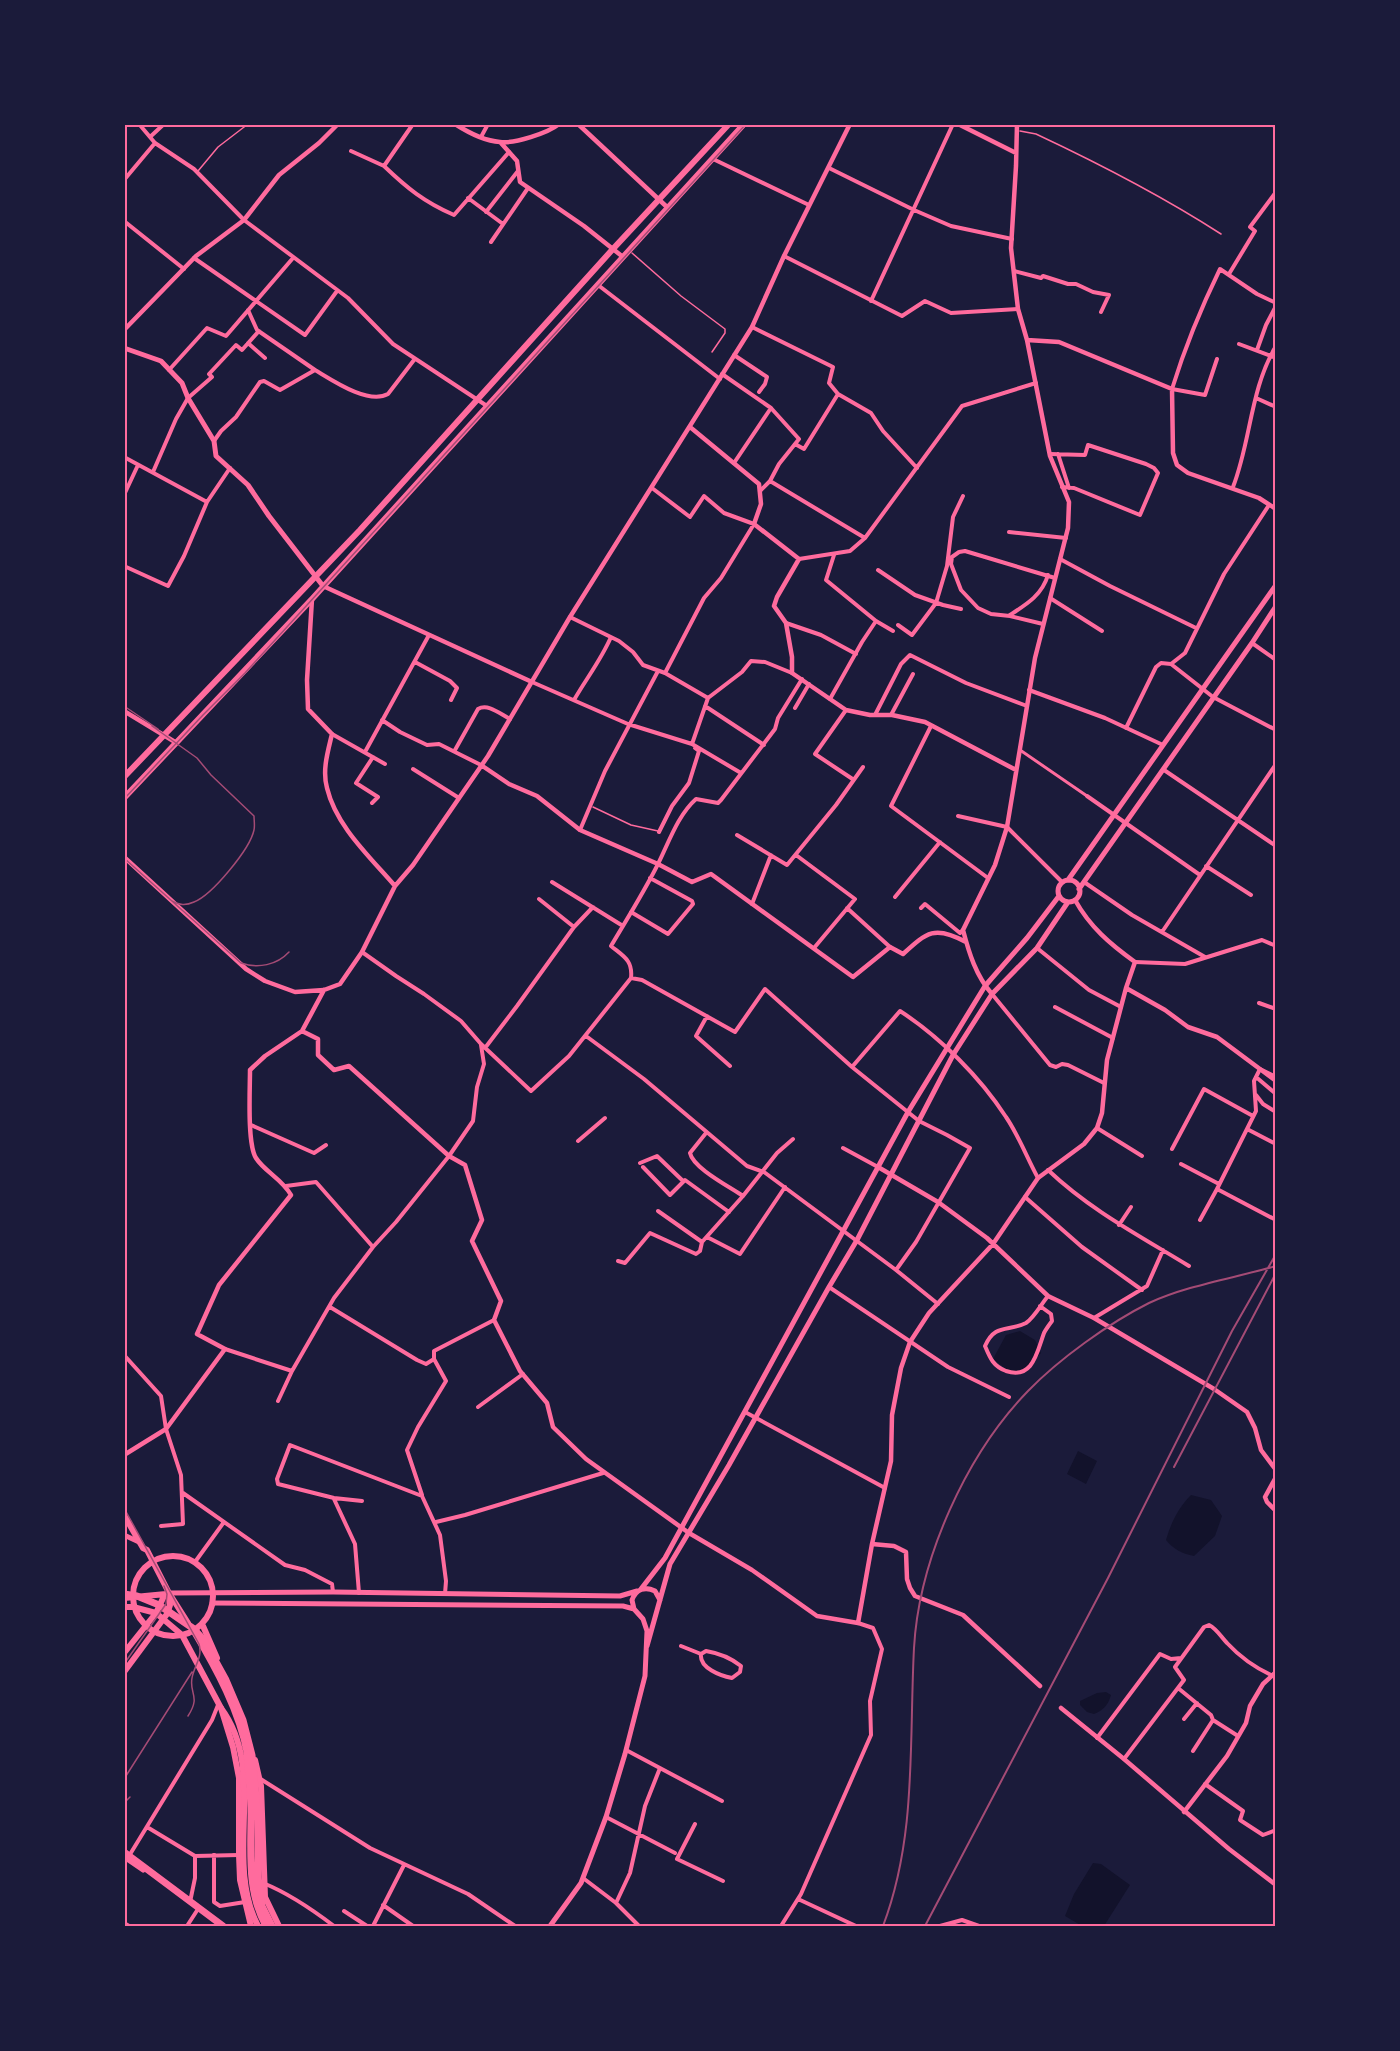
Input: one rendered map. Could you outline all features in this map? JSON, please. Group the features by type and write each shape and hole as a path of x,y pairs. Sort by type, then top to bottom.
{"highway":[{"path":"127,1597 159,1605 194,1629 204,1640 226,1680 243,1720 252,1755 258,1819 258,1877 262,1906 275,1926"},
{"path":"247,1754 250,1785 251,1877 261,1918 266,1926"},
{"path":"125,1856 223,1926"}],"main road":[{"path":"124,777 419,465 612,250 729,124"},
{"path":"124,798 312,599 744,124"},
{"path":"124,348 161,361 182,383 188,398 214,441 216,456 248,484 269,516 323,586"},
{"path":"1068,880 1275,585"},
{"path":"1079,889 1252,643 1275,606"},
{"path":"550,1926 583,1878 606,1817 645,1676 647,1646 645,1624 635,1611 632,1600 665,1558 945,1048 985,986 1027,938 1059,896 1058,888 1062,882 1068,880 1076,882 1080,893 1075,900 1068,902 1037,948 992,994 953,1055 857,1240 670,1564 647,1646"},
{"path":"1059,896 1068,902"},
{"path":"124,1515 141,1545"},
{"path":"124,1535 147,1550 150,1563 167,1594 193,1631 231,1704 240,1726 247,1754"},
{"path":"173,1556 195,1562 204,1570 213,1592 212,1603 203,1626 182,1635 169,1636 154,1632 145,1626 127,1597 137,1576 150,1563 162,1557 173,1556"},
{"path":"127,1597 213,1592 620,1596 645,1588 655,1591 660,1602"},
{"path":"124,1653 156,1613 167,1594"},
{"path":"124,1672 164,1618 170,1605 167,1594"},
{"path":"212,1603 623,1606 646,1616 657,1610"},
{"path":"124,1608 134,1607 156,1613 182,1635 228,1718 240,1753 243,1779 246,1893 258,1926"},
{"path":"203,1626 246,1722 259,1778 263,1817 263,1883 265,1897 275,1926"},
{"path":"220,1706 233,1747 239,1778 239,1855 245,1902 251,1926"},
{"path":"125,1856 223,1926"}],"street":[{"path":"139,124 155,142 197,172 243,220 348,298 393,344 487,406"},
{"path":"150,137 164,124"},
{"path":"124,330 194,258 243,220 279,175 319,143 338,124"},
{"path":"384,166 413,124"},
{"path":"455,124 470,134 501,143 552,130 559,124"},
{"path":"481,137 488,124"},
{"path":"578,124 668,208"},
{"path":"124,857 246,969 265,981 295,992 324,990 340,984 362,952 394,886 413,865 481,765 570,617 752,327 784,256 850,124"},
{"path":"871,301 953,124"},
{"path":"958,124 1017,153"},
{"path":"1017,127 1012,238 1018,309 1028,340 1050,454 1069,502 1068,528 1035,658 1007,827 995,865 963,930 976,970 985,986 1050,1065 1056,1067 1062,1064 1068,1065 1104,1083"},
{"path":"124,180 155,142"},
{"path":"501,143 517,161 520,182 584,226 623,257"},
{"path":"351,150 384,166 411,191 431,205 454,215 509,152"},
{"path":"713,159 810,206"},
{"path":"830,168 951,226 1012,238"},
{"path":"486,212 519,171"},
{"path":"491,242 528,188"},
{"path":"1229,274 1255,231 1250,227 1275,192"},
{"path":"468,198 503,224"},
{"path":"124,221 184,269"},
{"path":"784,256 902,316 925,301 951,313 1018,309"},
{"path":"194,258 254,302 305,335 337,291"},
{"path":"169,370 207,328 226,336 293,258"},
{"path":"1257,350 1275,304 1220,269 1188,342 1172,389 1173,453 1177,465 1188,473 1233,487 1259,498 1275,509"},
{"path":"1014,271 1076,284 1108,295 1101,312"},
{"path":"598,285 721,376 771,408 799,439 760,492"},
{"path":"248,310 259,331 353,393 382,396 388,394 414,360"},
{"path":"752,327 833,367 829,383 838,394 871,413 883,431 916,468"},
{"path":"153,472 176,419 188,398 212,377 209,374 236,345 242,350 259,331"},
{"path":"1028,340 1059,342 1172,389 1205,395 1217,359"},
{"path":"248,343 265,358"},
{"path":"1239,344 1273,357"},
{"path":"1233,487 1239,471 1261,374 1273,357 1275,346"},
{"path":"734,356 767,377 759,392"},
{"path":"214,441 236,417 260,382 264,381 280,390 315,370"},
{"path":"792,673 792,657 786,623 774,606 799,559 850,551 865,538 962,406 1036,384"},
{"path":"795,444 804,448 838,394"},
{"path":"1256,398 1275,407"},
{"path":"734,463 771,408"},
{"path":"665,674 704,598 721,578 754,524 761,504 759,484 690,427"},
{"path":"1050,454 1085,455 1088,445 1146,464 1158,473 1140,515 1062,487"},
{"path":"1058,454 1069,488"},
{"path":"124,457 207,502"},
{"path":"124,495 138,465"},
{"path":"124,566 168,586 184,556 207,502 230,468"},
{"path":"770,481 865,538"},
{"path":"652,488 690,517 704,496 724,513 754,524 799,559"},
{"path":"898,625 912,635 936,603 947,566 953,517 963,496"},
{"path":"1126,728 1156,667 1161,663 1171,663 1185,653 1224,574 1269,505"},
{"path":"1009,532 1066,538"},
{"path":"1043,624 991,614 978,608 961,590 951,564 952,557 965,551 1055,578"},
{"path":"834,555 826,580 876,621 894,631"},
{"path":"1060,559 1118,591 1196,628"},
{"path":"878,570 915,595 961,609"},
{"path":"1010,616 1038,596 1045,586 1048,575"},
{"path":"323,586 628,724 692,744 741,773"},
{"path":"1050,598 1102,631"},
{"path":"312,599 307,680 308,709 332,734 385,764"},
{"path":"570,617 611,637 633,651 643,664 708,698"},
{"path":"830,700 876,621"},
{"path":"786,623 820,635 856,654"},
{"path":"365,753 429,635"},
{"path":"574,700 611,637"},
{"path":"1252,643 1275,660"},
{"path":"875,715 901,664 910,655 966,683 1028,706"},
{"path":"692,744 708,698 742,672 751,661 765,662 792,673 846,710 891,715 925,722 1016,770"},
{"path":"415,662 450,681 457,688 451,700"},
{"path":"1171,663 1213,697 1275,730"},
{"path":"580,830 628,724 658,671"},
{"path":"891,715 913,674"},
{"path":"362,952 461,1021 485,1048 531,1091 569,1056 631,978 632,968 629,961 611,946 691,804 696,799 718,803 775,729 778,718 802,679"},
{"path":"795,708 810,684"},
{"path":"1029,690 1105,718 1164,746"},
{"path":"455,750 481,706 486,706 510,719"},
{"path":"705,706 764,744"},
{"path":"846,710 815,754 854,780"},
{"path":"124,711 175,742"},
{"path":"382,720 427,745 439,744 455,750 509,784 537,796 580,830 658,864 692,882 711,874 853,977 890,947"},
{"path":"931,726 891,806 988,878"},
{"path":"332,734 326,760 326,788 340,820 394,886"},
{"path":"659,832 672,806 689,783 699,751 692,744"},
{"path":"1020,750 1200,874"},
{"path":"372,803 378,797 356,783 373,757"},
{"path":"1162,932 1275,764"},
{"path":"737,835 787,865 863,767"},
{"path":"413,769 459,798"},
{"path":"1164,770 1275,846"},
{"path":"958,816 1007,827 1062,882"},
{"path":"895,897 939,842"},
{"path":"752,904 771,855"},
{"path":"796,855 855,899 814,948"},
{"path":"1206,866 1251,895"},
{"path":"631,912 668,934 693,904 692,901 650,878"},
{"path":"552,882 623,926"},
{"path":"1084,882 1132,915 1205,957"},
{"path":"539,900 574,927"},
{"path":"1075,900 1092,926 1135,962 1185,964 1262,940 1275,946"},
{"path":"921,908 925,904 960,933 963,930"},
{"path":"485,1048 574,927 592,907"},
{"path":"847,908 890,947 903,954 923,936 939,932 966,942"},
{"path":"1037,948 1089,990 1120,1007"},
{"path":"858,1623 872,1544 891,1461 892,1415 901,1368 910,1342 929,1313 993,1244 1038,1178 1084,1144 1097,1128 1102,1113 1107,1060 1120,1007 1135,962"},
{"path":"631,978 642,980 735,1032 765,989 852,1067 919,1121 947,1134 970,1149 916,1242 896,1270"},
{"path":"1126,988 1165,1010 1188,1027 1217,1037 1275,1079"},
{"path":"292,1371 225,1349 197,1334 219,1285 291,1195 286,1186 256,1158 252,1141 250,1070 265,1056 302,1031 324,990"},
{"path":"1259,1003 1275,1009"},
{"path":"1055,1007 1113,1038"},
{"path":"852,1067 900,1011 922,1026 975,1075 1007,1118 1038,1178"},
{"path":"707,1016 696,1036 730,1066"},
{"path":"302,1031 318,1039 318,1055 334,1070 349,1066 449,1156 465,1165 482,1220 472,1241 501,1301 494,1320 434,1351 434,1359 446,1381 407,1450 422,1496 440,1534 446,1581 445,1594"},
{"path":"586,1036 644,1079 747,1166 764,1172 785,1187 938,1304"},
{"path":"278,1401 292,1371 334,1298 373,1246 396,1222 449,1156 473,1121 477,1086 484,1064 481,1044"},
{"path":"1200,1220 1256,1111 1254,1081 1260,1069"},
{"path":"1256,1077 1275,1094"},
{"path":"1172,1149 1204,1089 1254,1116"},
{"path":"1255,1093 1263,1104 1275,1112"},
{"path":"578,1141 605,1118"},
{"path":"251,1125 314,1153 326,1145"},
{"path":"1097,1128 1142,1156"},
{"path":"1247,1129 1275,1144"},
{"path":"706,1133 690,1153 691,1159 743,1196"},
{"path":"618,1261 625,1263 650,1233 696,1254 700,1251 702,1242 764,1172 777,1153 793,1139"},
{"path":"843,1148 938,1202 993,1244 1048,1296 1094,1318 1214,1389 1247,1412 1255,1428 1261,1450 1275,1470"},
{"path":"683,1181 670,1195 641,1165 657,1156 683,1181 685,1180 729,1212"},
{"path":"1181,1164 1219,1184"},
{"path":"1048,1170 1070,1191 1119,1225 1189,1266"},
{"path":"286,1186 316,1182 373,1246"},
{"path":"707,1237 740,1254 785,1187"},
{"path":"1217,1189 1275,1220"},
{"path":"1025,1197 1082,1247 1142,1290"},
{"path":"1119,1225 1131,1208"},
{"path":"658,1210 702,1242"},
{"path":"1094,1318 1142,1290 1147,1285 1163,1250"},
{"path":"829,1287 948,1367 1009,1398"},
{"path":"1040,1306 1051,1314 1052,1321 1044,1332 1037,1356 1028,1367 1016,1374 1002,1370 992,1363 985,1346 989,1337 998,1330 1028,1322 1040,1306 1048,1296"},
{"path":"330,1307 417,1360 426,1364 434,1359"},
{"path":"494,1320 523,1374 547,1403 554,1427 603,1473 688,1533 752,1570 817,1616 873,1628 882,1649 870,1701 871,1735 798,1899 781,1926"},
{"path":"124,1455 166,1429 225,1349"},
{"path":"124,1355 161,1396 166,1429 181,1475 183,1524 161,1526"},
{"path":"478,1407 523,1374"},
{"path":"745,1412 885,1488"},
{"path":"362,1501 334,1498 278,1484 277,1479 291,1445 422,1496"},
{"path":"436,1522 603,1473"},
{"path":"1275,1477 1266,1497 1267,1502 1275,1511"},
{"path":"183,1493 285,1565 305,1570 332,1584 333,1592"},
{"path":"334,1498 355,1544 360,1593"},
{"path":"195,1562 224,1522"},
{"path":"872,1544 894,1546 906,1552 907,1579 915,1596 963,1615 1040,1686"},
{"path":"1124,1759 1184,1680 1175,1667 1204,1628 1209,1625 1215,1628 1228,1645 1251,1665 1273,1673 1263,1684 1250,1706 1246,1723 1227,1756 1184,1812"},
{"path":"681,1646 700,1654 706,1651 715,1652 741,1666 740,1672 732,1678 726,1677 702,1664 700,1654"},
{"path":"1097,1738 1160,1654 1171,1659 1182,1658"},
{"path":"1178,1688 1197,1702 1211,1715 1213,1720 1238,1736"},
{"path":"1184,1719 1197,1702"},
{"path":"125,1856 147,1827 220,1706"},
{"path":"1061,1708 1275,1885"},
{"path":"1193,1750 1213,1720"},
{"path":"626,1750 722,1801"},
{"path":"616,1903 630,1873 645,1806 660,1768"},
{"path":"259,1778 370,1848 468,1894 515,1926"},
{"path":"1205,1785 1243,1811 1240,1820 1263,1835 1275,1830"},
{"path":"606,1817 675,1852"},
{"path":"695,1824 677,1859 723,1881"},
{"path":"147,1827 195,1856 239,1855"},
{"path":"214,1855 214,1902 220,1906 245,1902"},
{"path":"190,1903 195,1878 195,1856"},
{"path":"373,1926 404,1865"},
{"path":"583,1878 616,1903 639,1926"},
{"path":"263,1883 303,1905 334,1926"},
{"path":"798,1899 856,1926"},
{"path":"383,1905 413,1926"},
{"path":"187,1926 198,1909"},
{"path":"344,1911 367,1926"},
{"path":"940,1926 962,1920 979,1926"},
{"path":"124,1923 129,1926"}],"lane":[{"path":"197,172 218,147 248,124"},
{"path":"1017,127 1132,181 1221,234"},
{"path":"629,251 681,296 725,329 725,333 712,352"},
{"path":"591,806 631,825 659,832"}],"shaded area":[{"path":"1020,1331 1035,1340 1041,1353 1020,1375 1010,1372 993,1359 1006,1335"},
{"path":"1078,1451 1097,1461 1086,1484 1067,1474"},
{"path":"1191,1495 1211,1500 1222,1516 1215,1536 1194,1556 1178,1551 1166,1540 1182,1505"},
{"path":"1106,1692 1111,1695 1110,1699 1105,1707 1094,1714 1087,1712 1080,1705 1080,1701 1097,1693"},
{"path":"1093,1863 1101,1864 1130,1885 1104,1926 1082,1926 1065,1916 1074,1894"}],"tram line":[{"path":"124,799 245,673 746,124"},
{"path":"124,706 158,729"},
{"path":"152,726 197,758 211,775 254,816 251,838 220,881 202,898 194,902 183,905 172,901"},
{"path":"124,858 241,963 254,966 267,965 279,960 289,952"},
{"path":"124,1508 199,1644 200,1653 192,1683 194,1704 188,1716"},
{"path":"124,1664 166,1604 167,1594 164,1586"},
{"path":"124,1779 192,1672"},
{"path":"124,1803 130,1797"}],"railway":[{"path":"925,1926 1108,1578 1232,1331 1276,1254"},
{"path":"883,1926 894,1892 906,1824 911,1754 914,1648 918,1614 925,1579 936,1544 966,1477 985,1446 1028,1391 1069,1354 1101,1331 1134,1311 1164,1297 1276,1266"},
{"path":"1174,1467 1276,1273"}]}
